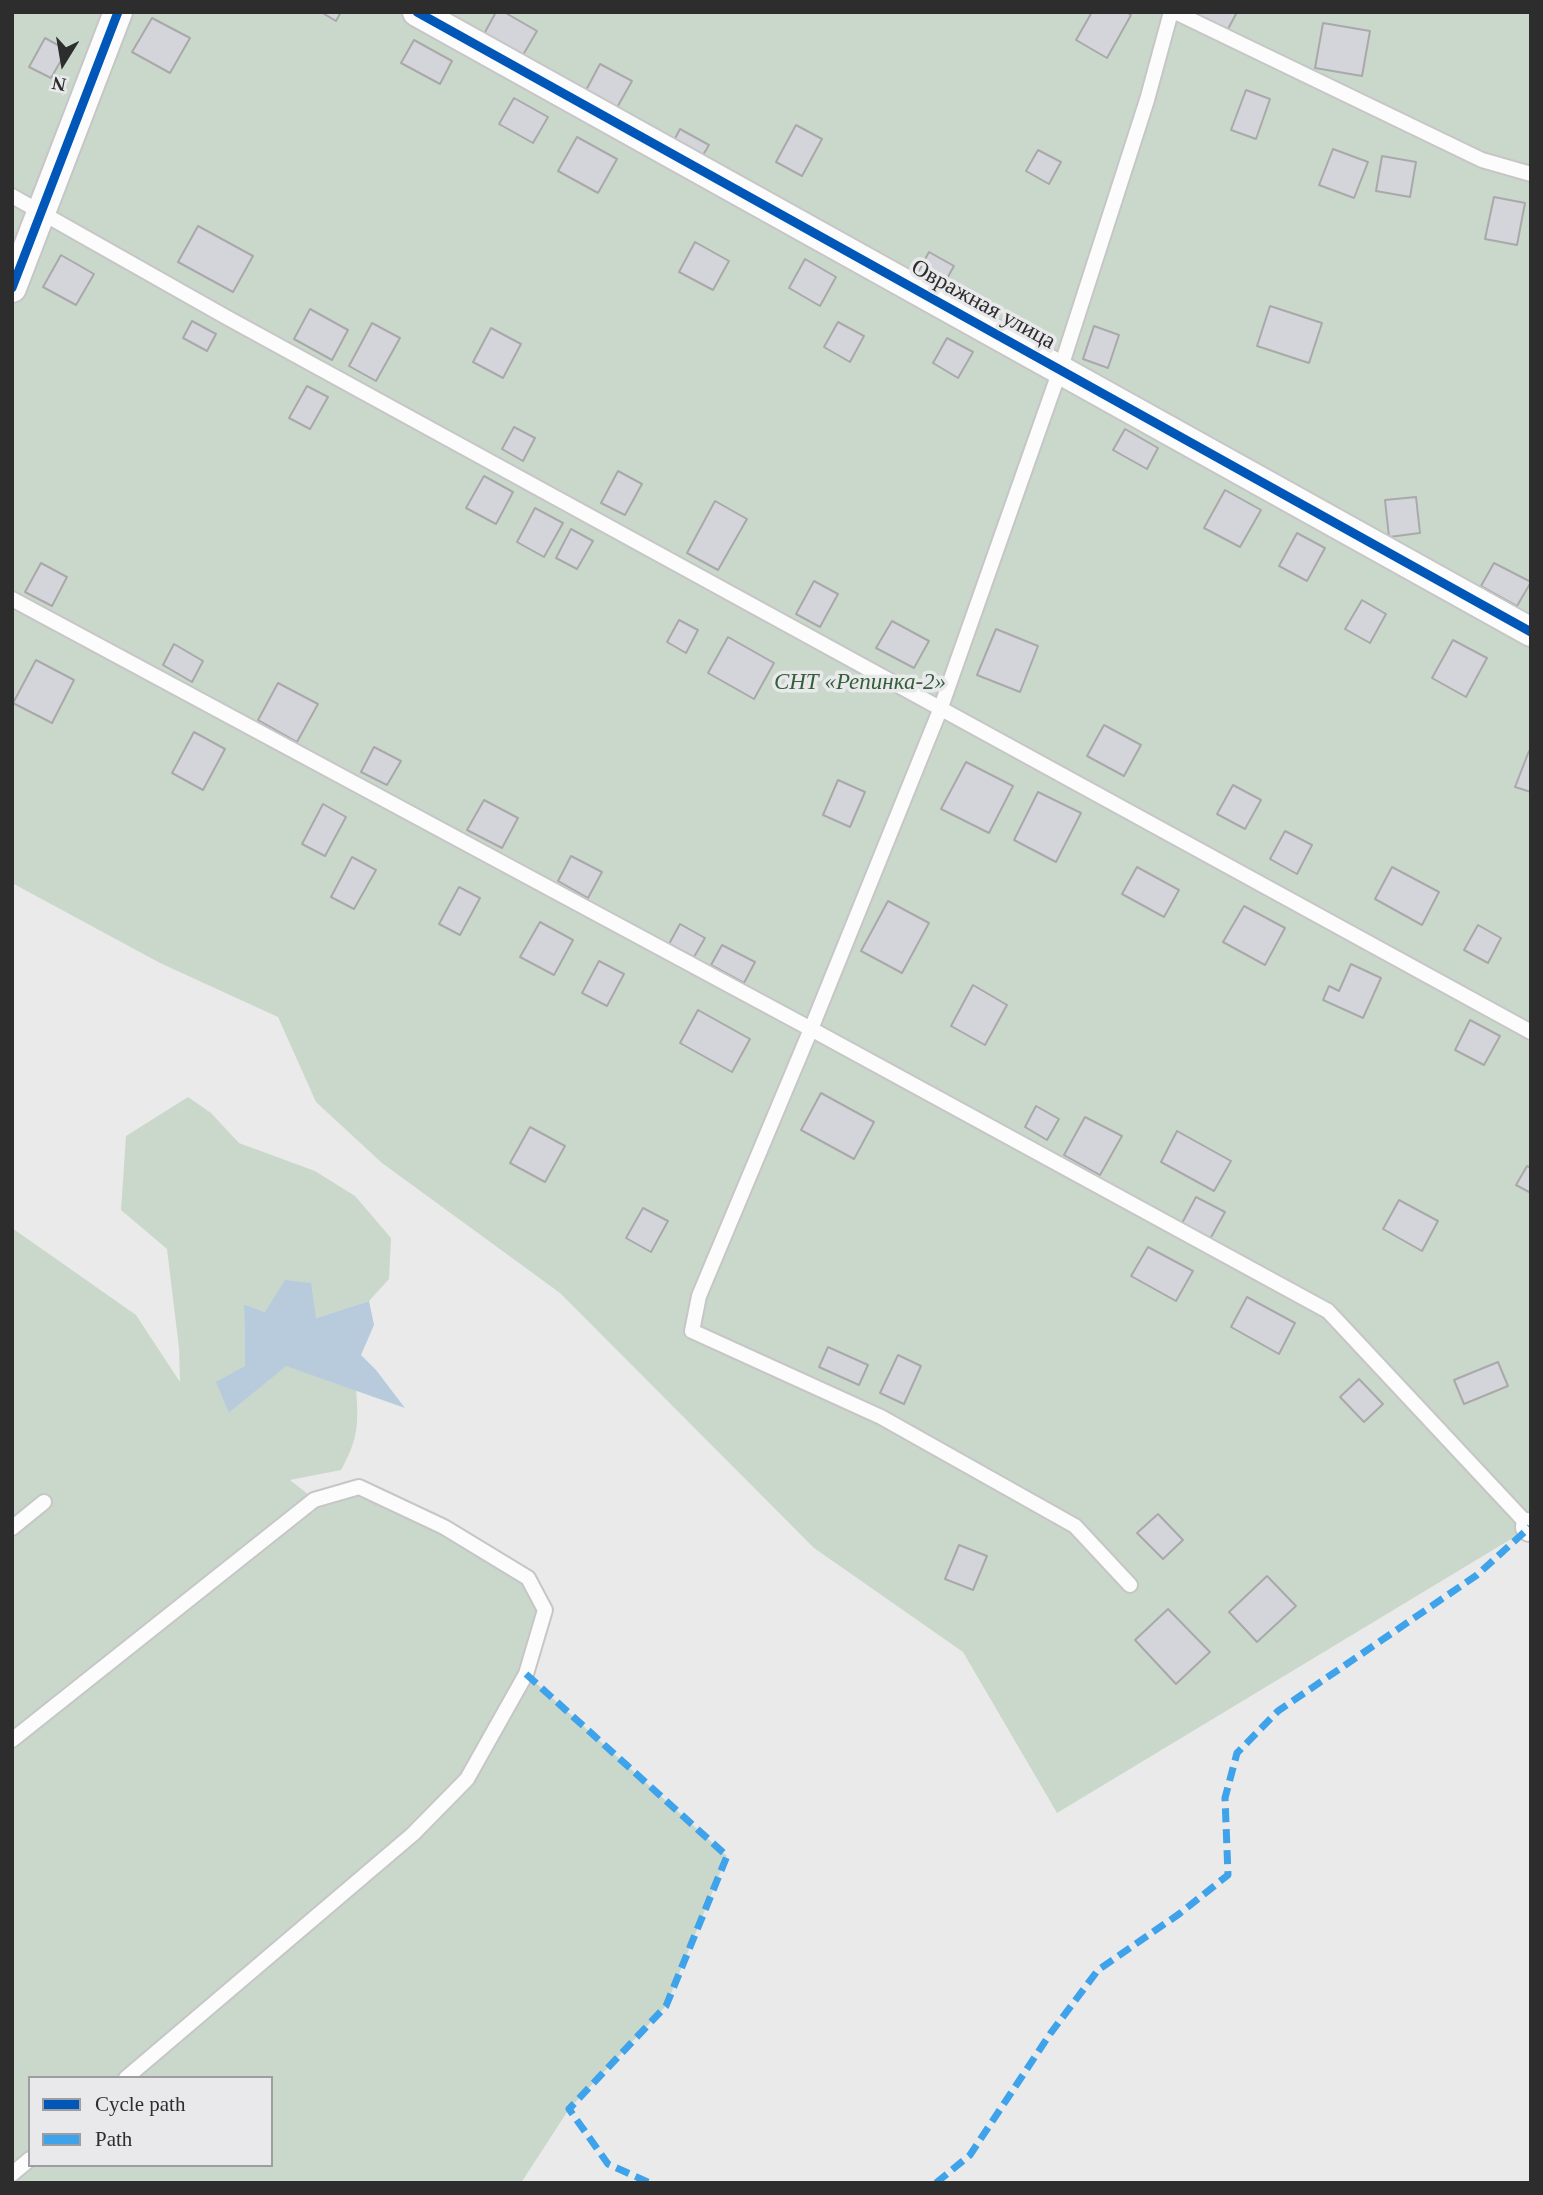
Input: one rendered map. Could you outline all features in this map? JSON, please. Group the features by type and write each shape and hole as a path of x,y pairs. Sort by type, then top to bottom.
{"street":[{"path":"12,288 118,12"},
{"name":"Овражная улица","path":"417,12 1531,632"}],"lane":[{"path":"1130,1585 1075,1526 881,1417 692,1331 699,1296 940,710 1060,370 1173,12 1482,160 1531,174"},
{"path":"12,197 940,710 1531,1032"},
{"path":"12,598 1328,1311 1530,1527"},
{"path":"12,1740 314,1500 359,1487 443,1527 528,1578 545,1609 526,1674 467,1779 413,1834 128,2076"},
{"path":"12,1528 44,1502"},
{"path":"12,2174 28,2162"}],"green space":[{"name":"СНТ «Репинка-2»","path":"12,12 1531,12 1531,1527 1057,1813 963,1652 814,1548 560,1293 382,1163 316,1102 278,1017 160,963 12,883"},
{"path":"188,1097 211,1113 239,1143 315,1171 355,1196 391,1238 389,1279 369,1301 316,1318 265,1312 244,1304 245,1366 229,1413 286,1365 356,1389 356,1431 341,1470 290,1480 314,1499 359,1487 528,1578 545,1610 526,1674 727,1856 666,2006 569,2109 521,2183 12,2183 12,1228 136,1315 180,1382 179,1348 167,1249 121,1210 126,1136"}],"water":[{"path":"285,1280 311,1283 316,1318 369,1301 374,1325 361,1355 405,1408 286,1366 229,1413 216,1382 245,1366 244,1304 265,1312"}],"building":[{"path":"321,12 341,12 336,21"},
{"path":"496,12 504,12 537,31 523,55 484,34"},
{"path":"1092,12 1126,12 1131,15 1107,58 1076,40"},
{"path":"1199,12 1237,12 1227,31 1197,16"},
{"path":"152,18 190,38 170,73 132,52"},
{"path":"1323,23 1370,31 1362,76 1315,68"},
{"path":"45,38 67,50 51,78 29,67"},
{"path":"414,40 452,61 440,84 401,63"},
{"path":"600,64 632,81 615,111 584,94"},
{"path":"1246,90 1270,99 1256,139 1231,130"},
{"path":"514,98 548,117 533,143 499,124"},
{"path":"796,125 822,139 802,176 776,162"},
{"path":"680,129 709,145 697,165 669,150"},
{"path":"577,137 617,159 598,193 558,171"},
{"path":"1333,149 1368,162 1354,198 1319,185"},
{"path":"1038,150 1061,162 1049,184 1026,171"},
{"path":"1382,156 1416,162 1410,197 1376,191"},
{"path":"1494,197 1525,203 1517,245 1485,239"},
{"path":"198,226 253,256 233,292 178,262"},
{"path":"695,242 729,261 713,290 679,272"},
{"path":"929,252 954,266 936,298 911,285"},
{"path":"61,255 94,274 76,305 43,287"},
{"path":"805,259 836,277 820,306 789,288"},
{"path":"1270,306 1322,323 1309,363 1257,346"},
{"path":"310,309 348,330 332,360 294,339"},
{"path":"192,321 216,334 207,351 183,338"},
{"path":"838,322 864,336 850,362 824,347"},
{"path":"372,323 400,338 376,381 349,366"},
{"path":"1094,326 1119,335 1108,368 1083,359"},
{"path":"491,328 521,344 503,378 473,362"},
{"path":"947,338 973,352 958,378 933,363"},
{"path":"307,386 328,397 310,429 289,418"},
{"path":"514,427 535,438 523,461 502,449"},
{"path":"1125,429 1158,448 1147,469 1113,450"},
{"path":"618,471 642,484 625,515 601,503"},
{"path":"484,476 513,492 496,524 466,508"},
{"path":"1225,490 1261,510 1240,547 1204,528"},
{"path":"1416,497 1420,533 1389,537 1385,500"},
{"path":"715,501 747,519 718,570 687,553"},
{"path":"535,508 563,523 544,557 517,542"},
{"path":"571,529 593,541 577,569 556,558"},
{"path":"1297,533 1325,548 1307,581 1279,566"},
{"path":"41,563 67,577 52,606 25,592"},
{"path":"1494,563 1531,582 1517,606 1481,586"},
{"path":"814,581 838,594 820,627 796,614"},
{"path":"1362,600 1386,614 1370,643 1345,629"},
{"path":"679,620 698,630 686,653 667,642"},
{"path":"892,621 929,641 914,668 876,648"},
{"path":"996,629 1038,646 1020,692 977,675"},
{"path":"728,637 774,663 754,699 708,673"},
{"path":"1453,640 1487,658 1466,697 1432,678"},
{"path":"174,644 203,661 192,682 163,665"},
{"path":"36,660 74,680 52,723 13,703"},
{"path":"278,683 318,704 297,742 258,720"},
{"path":"1104,725 1141,745 1124,776 1087,756"},
{"path":"194,732 225,749 203,790 172,773"},
{"path":"374,747 401,761 387,785 361,772"},
{"path":"1531,751 1531,792 1515,787"},
{"path":"966,762 1013,786 989,833 941,809"},
{"path":"838,780 865,792 850,827 823,815"},
{"path":"1233,785 1261,800 1245,829 1217,814"},
{"path":"1038,792 1081,813 1056,862 1014,840"},
{"path":"484,800 518,818 502,848 467,830"},
{"path":"323,804 346,817 325,856 302,844"},
{"path":"1285,831 1312,845 1297,874 1270,859"},
{"path":"571,856 602,872 588,898 558,881"},
{"path":"352,857 376,870 354,909 331,897"},
{"path":"1137,867 1179,890 1164,917 1122,894"},
{"path":"1392,867 1439,892 1422,925 1375,899"},
{"path":"459,887 480,898 460,935 439,924"},
{"path":"888,901 929,923 902,973 861,951"},
{"path":"1244,906 1285,928 1265,965 1223,942"},
{"path":"540,922 573,940 554,975 520,957"},
{"path":"680,924 705,938 694,957 669,944"},
{"path":"1478,925 1501,938 1488,963 1464,950"},
{"path":"722,945 755,962 744,983 711,965"},
{"path":"599,961 624,974 607,1006 582,993"},
{"path":"1351,964 1381,978 1363,1018 1323,1000 1329,986 1339,991"},
{"path":"973,985 1007,1005 985,1045 951,1026"},
{"path":"698,1010 750,1039 732,1072 680,1043"},
{"path":"1470,1020 1500,1036 1484,1065 1455,1050"},
{"path":"821,1093 874,1122 854,1159 801,1130"},
{"path":"1036,1106 1059,1119 1047,1140 1025,1127"},
{"path":"1085,1117 1122,1136 1100,1175 1064,1155"},
{"path":"530,1127 565,1146 545,1182 510,1163"},
{"path":"1177,1131 1231,1161 1214,1191 1161,1162"},
{"path":"1527,1166 1531,1168 1531,1193 1516,1185"},
{"path":"1196,1197 1225,1212 1209,1241 1181,1225"},
{"path":"1399,1200 1438,1221 1422,1251 1383,1229"},
{"path":"643,1208 668,1221 651,1252 626,1238"},
{"path":"1148,1247 1193,1271 1176,1301 1131,1276"},
{"path":"1247,1297 1295,1323 1279,1354 1231,1327"},
{"path":"828,1347 868,1365 859,1385 819,1367"},
{"path":"898,1355 921,1366 904,1404 880,1393"},
{"path":"1498,1362 1508,1386 1464,1404 1454,1380"},
{"path":"1359,1379 1383,1404 1364,1422 1340,1397"},
{"path":"1158,1514 1183,1540 1163,1559 1137,1533"},
{"path":"959,1545 987,1556 973,1590 945,1579"},
{"path":"1267,1576 1296,1606 1257,1642 1229,1612"},
{"path":"1168,1609 1210,1652 1176,1684 1135,1640"}],"marked path":[{"path":"936,2183 970,2155 1050,2034 1098,1970 1179,1914 1228,1875 1225,1798 1237,1753 1278,1711 1477,1575 1530,1527"},
{"path":"526,1674 727,1856 666,2006 569,2109 608,2164 650,2183"}],"cycle path":[{"path":"12,288 118,12"},
{"path":"417,12 1531,632"}]}
